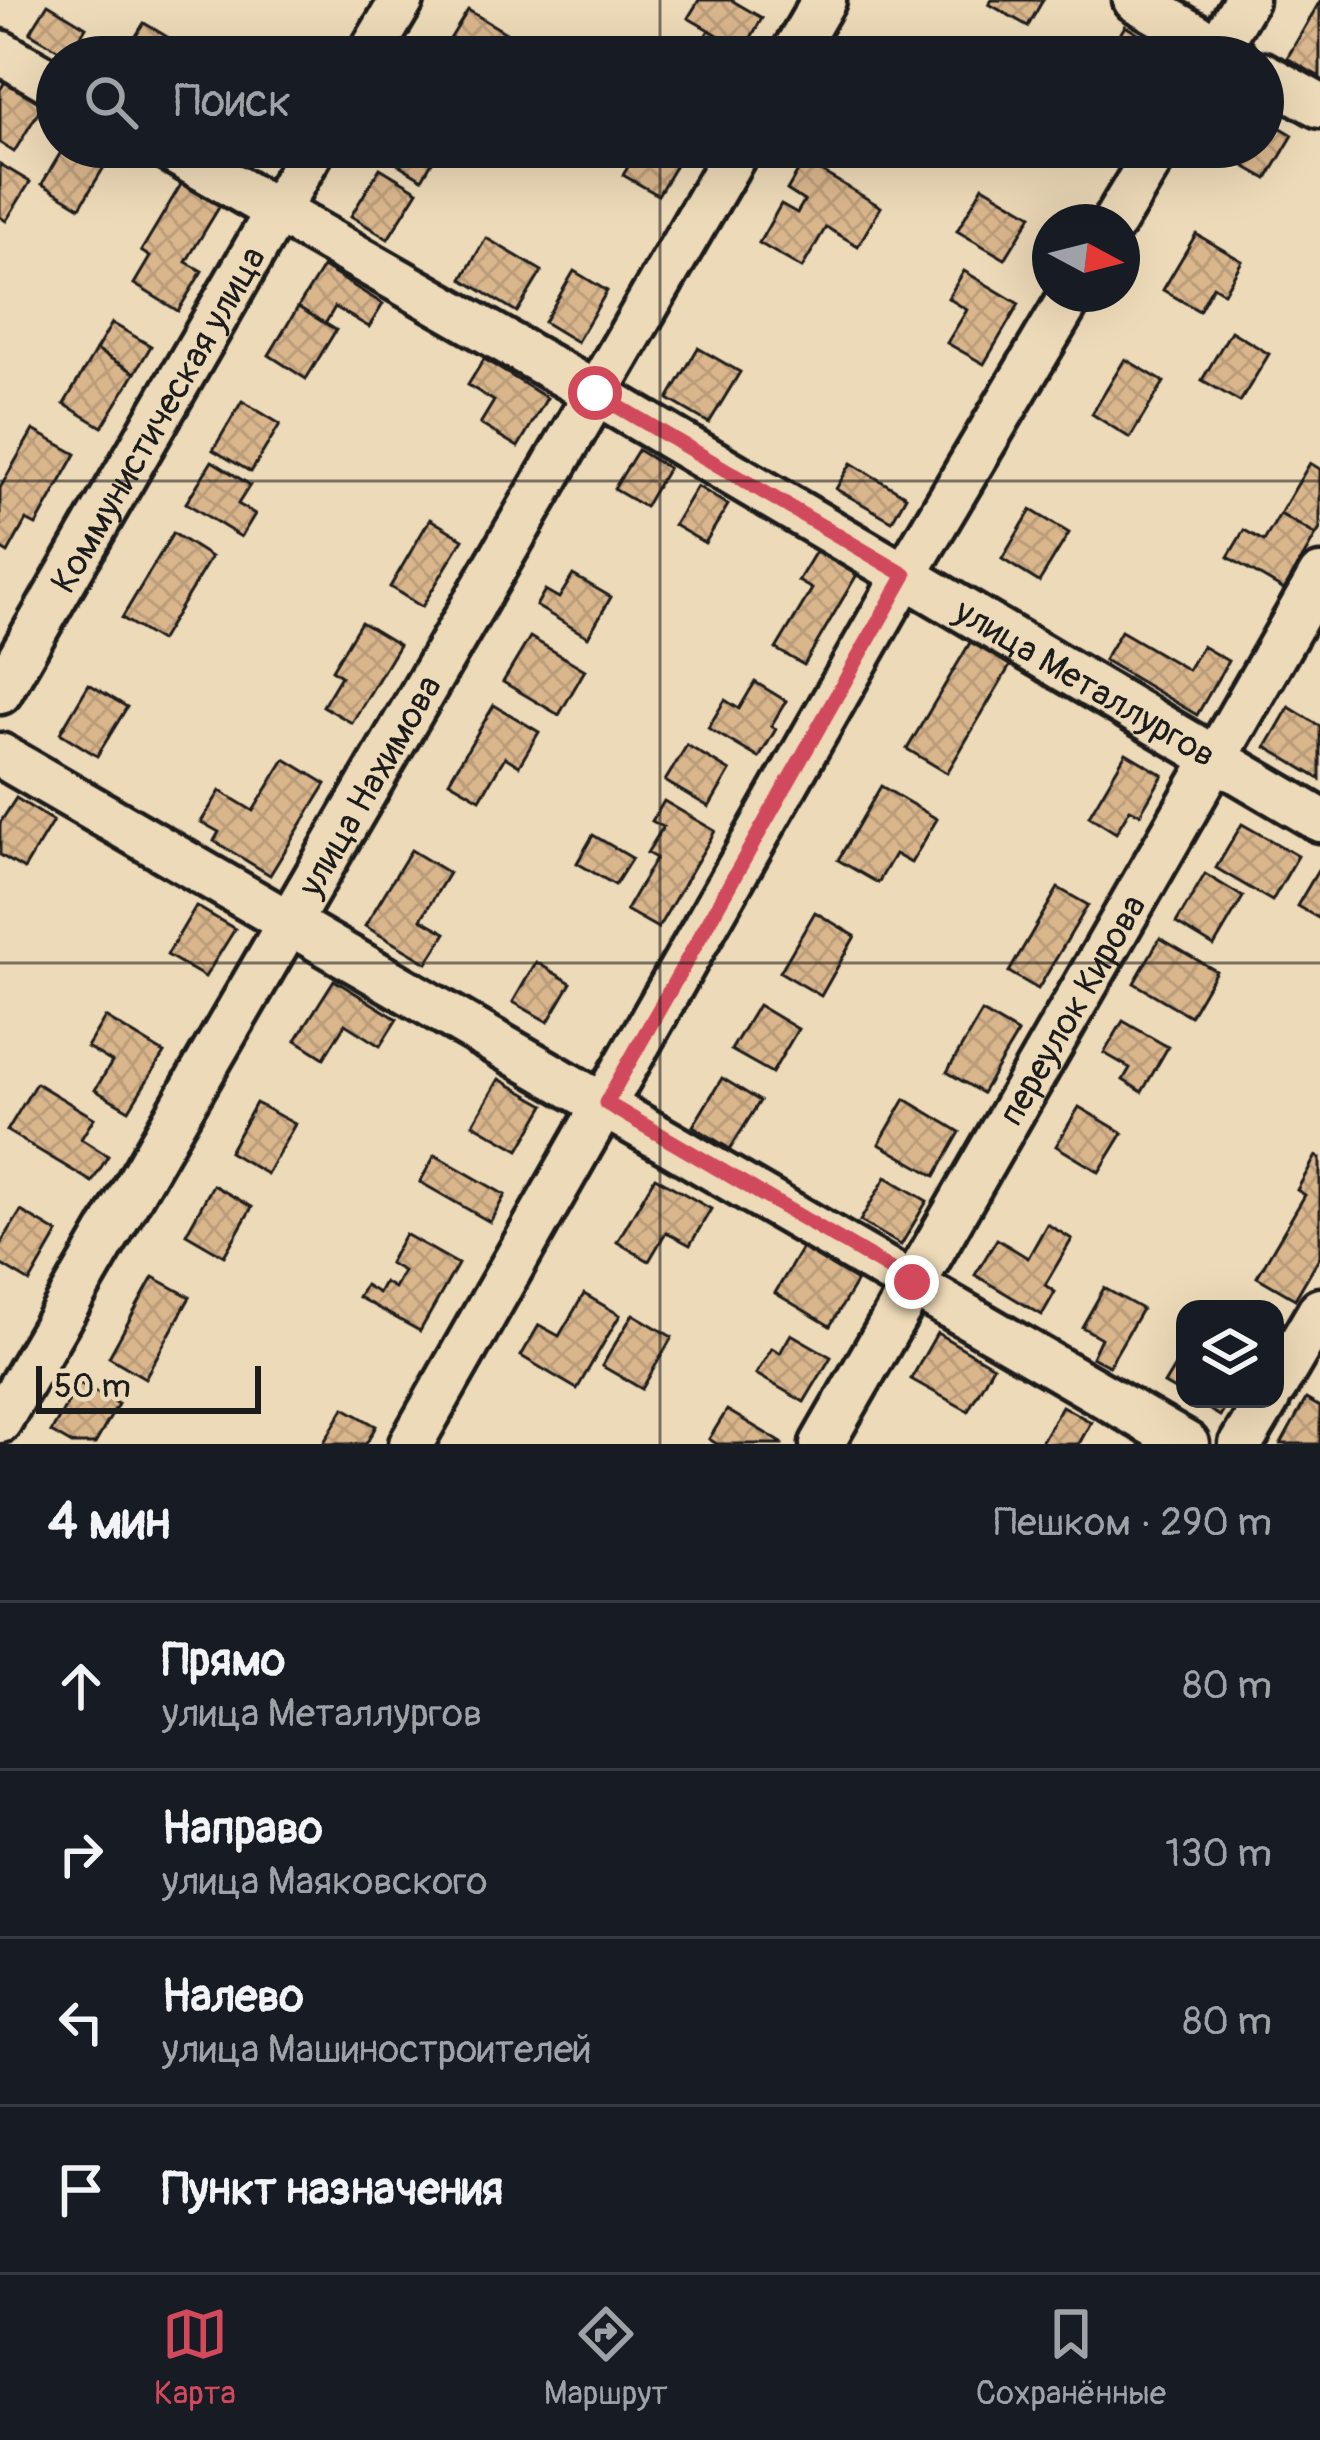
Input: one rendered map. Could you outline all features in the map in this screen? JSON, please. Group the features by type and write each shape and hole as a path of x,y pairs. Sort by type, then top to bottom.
{"street":[{"path":"381,36 402,0"},
{"path":"803,36 824,0"},
{"path":"1135,0 1192,36"},
{"path":"1229,36 1246,0"},
{"path":"0,52 36,73"},
{"path":"1284,86 1320,106"},
{"name":"улица Металлургов","path":"201,168 595,393 1320,820"},
{"name":"Коммунистическая улица","path":"0,692 302,168"},
{"name":"улица Нахимова","path":"0,1421 727,168"},
{"path":"1125,204 1146,168"},
{"path":"411,1444 905,575 1061,312"},
{"name":"переулок Кирова","path":"822,1444 1320,576"},
{"path":"0,755 1187,1444"},
{"path":"1284,1372 1320,1310"},
{"path":"1241,1444 1263,1408"}],"building":[{"path":"699,0 731,0 762,18 752,36 720,36 688,18"},
{"path":"992,0 1043,0 1028,26 989,4"},
{"path":"1320,1 1320,77 1287,58"},
{"path":"48,4 86,27 81,36 30,33"},
{"path":"468,10 506,33 504,36 452,36"},
{"path":"144,23 166,36 136,36"},
{"path":"1125,26 1142,36 1119,36"},
{"path":"6,80 36,98 36,116 14,152 0,143 0,90"},
{"path":"1284,130 1293,135 1284,150"},
{"path":"0,164 30,182 6,221 0,217"},
{"path":"52,168 104,168 80,207 42,184"},
{"path":"380,168 418,191 388,239 351,216"},
{"path":"404,168 429,168 422,179"},
{"path":"627,168 674,168 658,195 623,175"},
{"path":"800,168 816,168 881,207 858,246 826,227 802,268 759,243 781,204 797,213 804,201 787,190"},
{"path":"1248,168 1274,168 1267,179"},
{"path":"183,181 221,204 186,262 202,271 178,311 134,284 150,257 141,251"},
{"path":"983,186 1032,215 1005,259 957,231"},
{"path":"1196,234 1242,261 1224,293 1213,286 1199,311 1163,290"},
{"path":"486,238 542,271 517,312 462,279"},
{"path":"323,267 383,304 369,327 335,307 325,324 298,307"},
{"path":"574,271 607,291 577,342 544,322"},
{"path":"964,271 1019,304 984,364 947,343 967,310 948,298"},
{"path":"298,307 336,330 306,379 269,355"},
{"path":"112,323 151,346 135,373 96,350"},
{"path":"1231,331 1269,354 1240,402 1202,380"},
{"path":"698,348 740,372 709,423 668,399"},
{"path":"96,350 135,373 102,427 64,404"},
{"path":"484,359 547,398 518,447 480,424 494,401 468,385"},
{"path":"1125,359 1164,382 1130,438 1092,414"},
{"path":"242,401 280,424 251,472 213,450"},
{"path":"33,430 76,454 36,525 26,520 8,553 0,548 0,488"},
{"path":"638,450 668,468 645,507 614,489"},
{"path":"212,461 250,485 238,504 255,514 241,537 186,503"},
{"path":"851,463 906,496 892,521 836,489"},
{"path":"1310,463 1320,469 1320,529 1316,535 1280,514"},
{"path":"697,486 728,505 705,543 674,525"},
{"path":"1031,510 1069,533 1039,582 1002,559"},
{"path":"1280,514 1316,535 1284,590 1228,557 1244,530 1264,541"},
{"path":"430,519 463,539 422,607 390,587"},
{"path":"173,533 211,557 160,641 122,618"},
{"path":"818,548 859,571 804,665 776,649 812,589 798,581"},
{"path":"573,575 611,597 588,637 536,606 545,590 559,598"},
{"path":"361,622 399,645 352,723 323,706 341,676 332,670"},
{"path":"1121,631 1188,670 1202,646 1228,661 1197,715 1104,660"},
{"path":"530,637 585,670 559,715 503,682"},
{"path":"971,641 1011,664 947,773 907,749"},
{"path":"755,682 786,701 759,758 708,728 725,700 739,709"},
{"path":"89,684 127,707 97,756 60,733"},
{"path":"494,705 539,732 519,766 505,757 480,799 449,781"},
{"path":"1289,707 1320,726 1320,779 1266,747"},
{"path":"687,745 730,771 709,807 665,781"},
{"path":"1126,753 1163,775 1140,814 1130,809 1116,833 1089,816"},
{"path":"285,759 326,784 270,875 214,841 219,832 201,822 220,791 253,811"},
{"path":"881,786 937,819 911,863 895,854 878,883 838,860"},
{"path":"16,798 53,821 24,869 0,855 0,823"},
{"path":"664,801 715,831 658,928 626,910 656,858 647,853 663,827 652,821"},
{"path":"1242,824 1298,856 1272,901 1216,868"},
{"path":"593,835 632,858 615,885 577,863"},
{"path":"411,850 449,873 421,919 446,933 427,963 365,926"},
{"path":"1320,867 1320,919 1297,906"},
{"path":"1205,874 1243,897 1214,946 1176,923"},
{"path":"1058,888 1088,905 1038,989 1009,972"},
{"path":"196,906 235,929 205,977 167,955"},
{"path":"815,912 855,936 821,996 780,972"},
{"path":"1160,938 1216,971 1190,1016 1134,983"},
{"path":"536,962 571,983 548,1022 513,1002"},
{"path":"334,980 397,1019 380,1046 345,1024 324,1058 296,1040"},
{"path":"758,1005 798,1029 772,1073 731,1050"},
{"path":"982,1012 1018,1033 982,1093 947,1072"},
{"path":"105,1017 164,1053 129,1110 95,1090 112,1062 87,1047"},
{"path":"1123,1021 1168,1047 1142,1092 1123,1080 1130,1068 1104,1053"},
{"path":"722,1078 760,1101 730,1149 693,1126"},
{"path":"499,1079 545,1105 519,1150 473,1124"},
{"path":"36,1083 94,1118 81,1139 108,1156 92,1182 7,1131"},
{"path":"905,1099 960,1132 935,1176 879,1144"},
{"path":"256,1103 295,1124 267,1174 229,1152"},
{"path":"1079,1107 1123,1133 1099,1172 1056,1146"},
{"path":"435,1155 505,1195 490,1222 420,1182"},
{"path":"1316,1156 1320,1158 1320,1256 1295,1299 1257,1277 1305,1195 1297,1190"},
{"path":"655,1177 711,1209 690,1245 666,1232 649,1261 617,1242"},
{"path":"886,1177 927,1201 901,1245 860,1221"},
{"path":"213,1185 252,1207 224,1256 186,1234"},
{"path":"21,1211 58,1233 30,1282 0,1264 0,1245"},
{"path":"1047,1224 1072,1239 1045,1285 1055,1292 1042,1315 975,1275 997,1239 1028,1258"},
{"path":"405,1234 458,1264 420,1331 358,1297 365,1285 378,1293 384,1282 394,1288 403,1271 389,1263"},
{"path":"802,1248 857,1281 830,1326 775,1293"},
{"path":"153,1277 190,1297 145,1378 109,1357"},
{"path":"1104,1288 1142,1309 1109,1366 1092,1357 1101,1338 1082,1327"},
{"path":"584,1294 620,1315 577,1389 521,1356 539,1325 559,1336"},
{"path":"633,1314 672,1337 642,1389 602,1366"},
{"path":"937,1333 993,1366 968,1411 911,1379"},
{"path":"791,1334 831,1357 804,1402 756,1374 772,1348 780,1353"},
{"path":"1176,1364 1176,1391 1164,1384"},
{"path":"79,1383 118,1404 95,1444 72,1444 51,1432"},
{"path":"1306,1399 1320,1407 1320,1444 1281,1444"},
{"path":"1062,1406 1091,1422 1079,1444 1040,1444"},
{"path":"344,1408 376,1426 366,1444 323,1444"},
{"path":"727,1410 782,1444 717,1444 709,1439"}],"route":[{"path":"595,393 905,575 606,1103 912,1282"}]}
